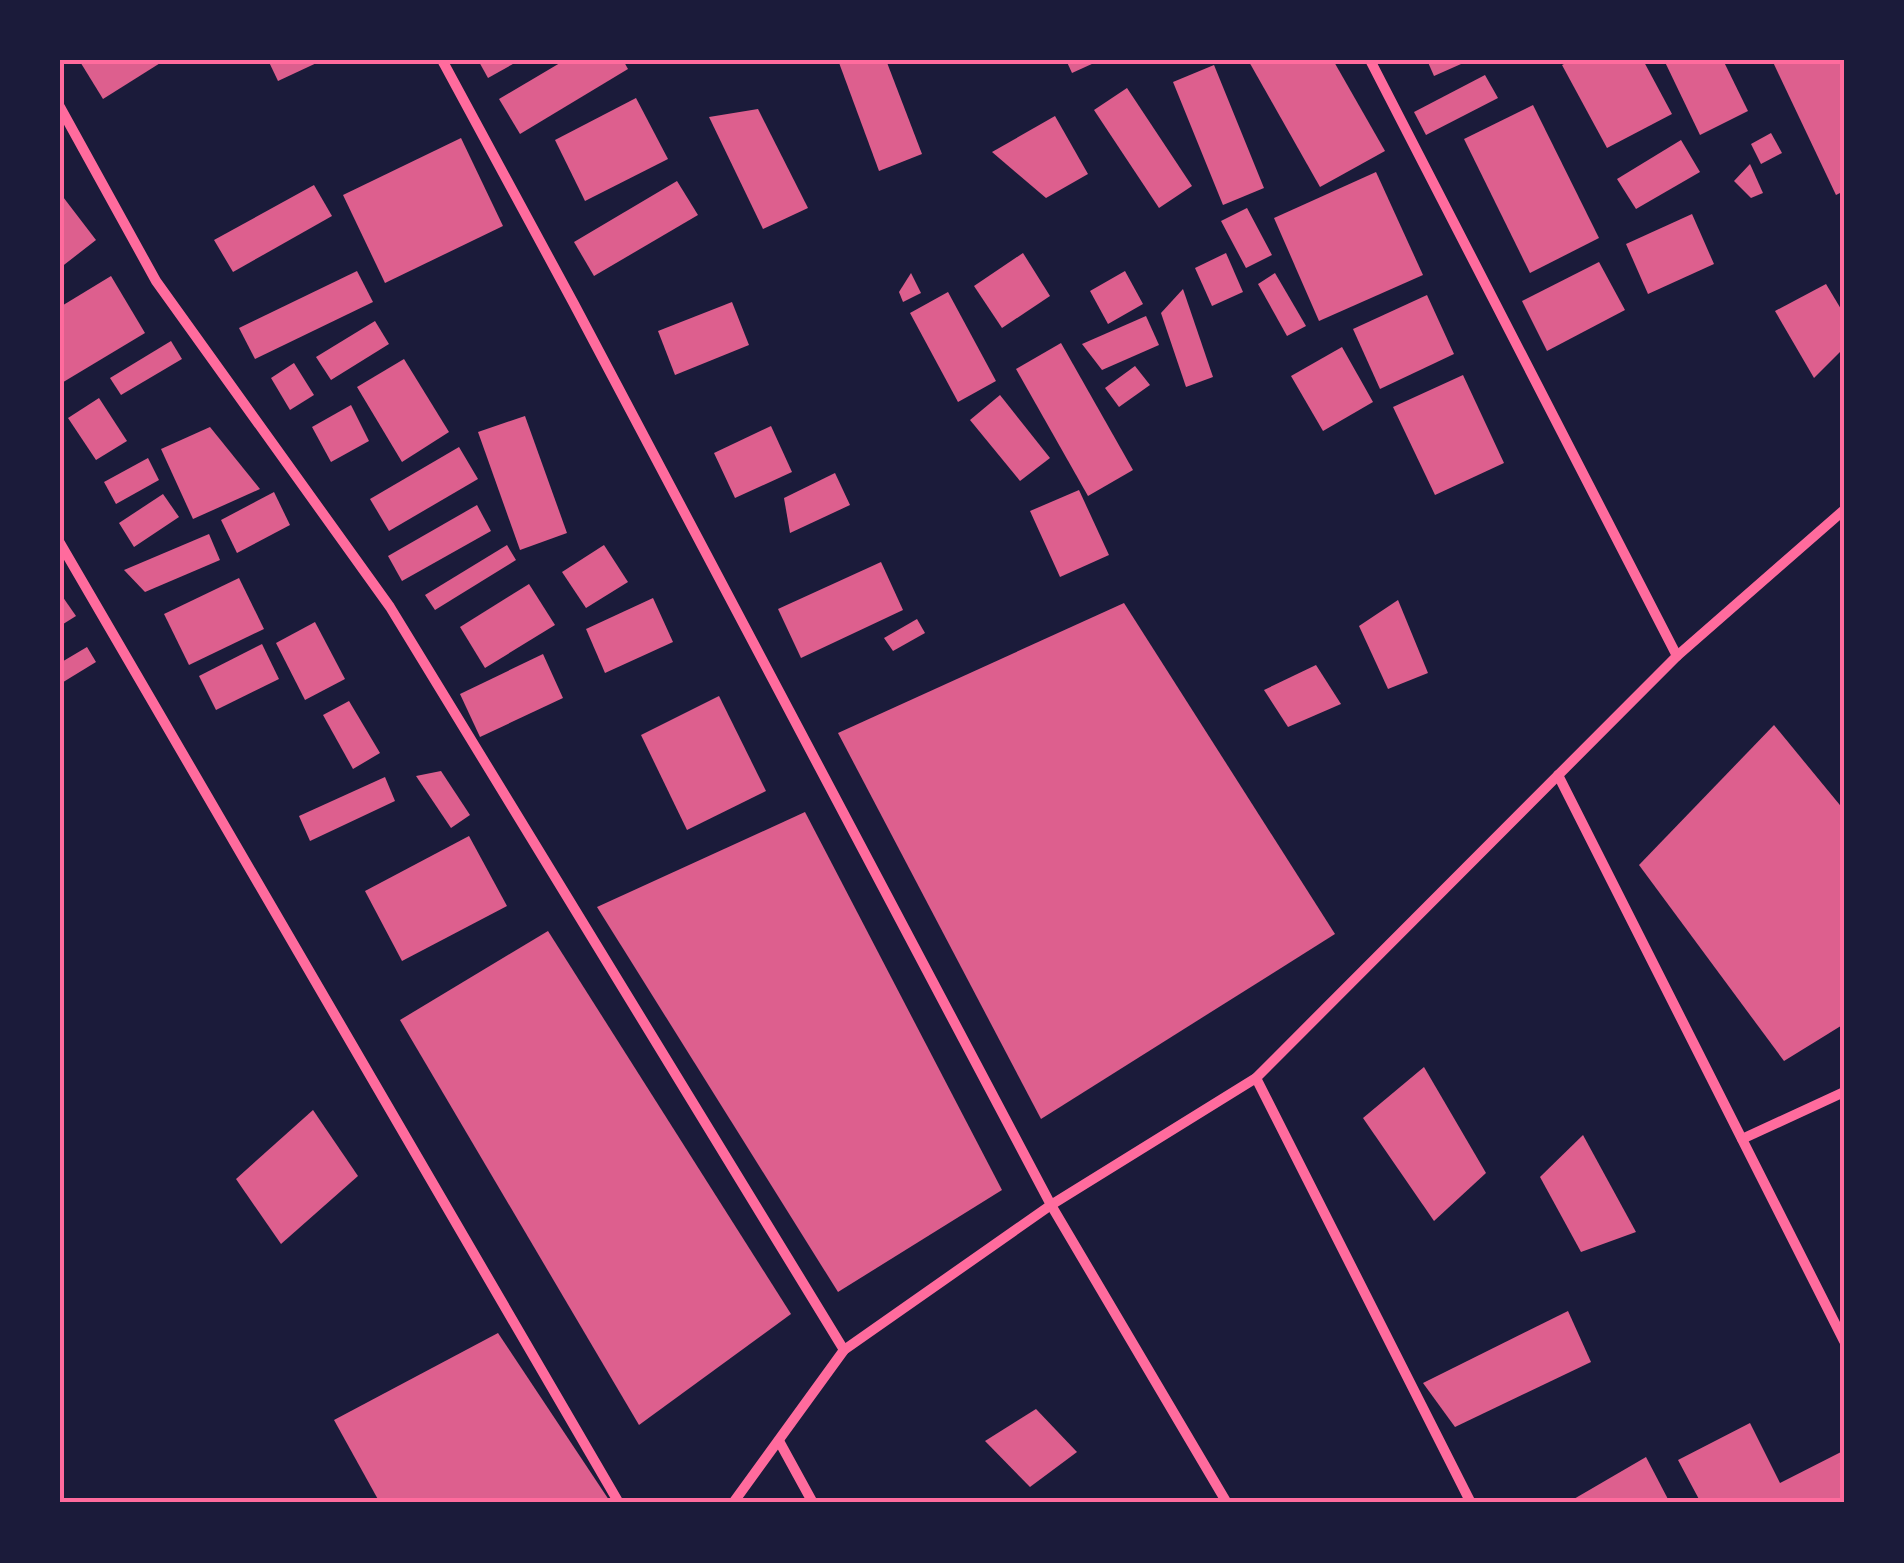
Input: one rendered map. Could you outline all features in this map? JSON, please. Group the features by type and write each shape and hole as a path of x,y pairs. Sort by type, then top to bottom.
{"street":[{"path":"442,60 1051,1205 1228,1503"},
{"path":"1370,60 1677,656"},
{"path":"60,107 156,281 390,607 844,1350"},
{"path":"733,1503 844,1350 1051,1205 1256,1078 1677,656 1844,510"},
{"path":"60,544 619,1503"},
{"path":"1558,775 1844,1342"},
{"path":"1256,1078 1471,1503"},
{"path":"1742,1139 1844,1092"},
{"path":"779,1441 813,1503"}],"building":[{"path":"79,60 165,60 103,99"},
{"path":"268,60 323,60 278,81"},
{"path":"478,60 520,60 488,78"},
{"path":"565,60 623,60 628,69 520,134 499,99"},
{"path":"838,60 886,60 922,154 879,171"},
{"path":"1066,60 1093,60 1094,63 1072,73"},
{"path":"1248,60 1333,60 1385,151 1320,187"},
{"path":"1427,60 1470,60 1434,76"},
{"path":"1572,60 1643,60 1672,114 1607,148 1562,65"},
{"path":"1664,60 1723,60 1748,111 1700,135"},
{"path":"1772,60 1844,60 1844,191 1836,195"},
{"path":"1214,65 1264,188 1223,205 1173,82"},
{"path":"1485,75 1498,98 1426,135 1414,112"},
{"path":"1127,88 1192,186 1159,208 1094,110"},
{"path":"636,98 668,159 585,201 555,140"},
{"path":"1533,105 1599,238 1530,273 1464,139"},
{"path":"758,109 808,208 763,229 709,117"},
{"path":"1055,116 1088,174 1046,198 992,152"},
{"path":"1771,133 1782,153 1761,164 1751,144"},
{"path":"461,138 503,226 385,283 343,195"},
{"path":"1681,140 1700,172 1636,209 1617,179"},
{"path":"1750,164 1763,193 1751,198 1734,181"},
{"path":"1376,172 1423,275 1319,321 1274,218"},
{"path":"677,181 698,215 594,276 574,242"},
{"path":"314,185 332,216 233,272 214,240"},
{"path":"60,193 96,240 60,268"},
{"path":"1247,208 1272,255 1246,268 1221,221"},
{"path":"1692,214 1714,264 1648,294 1626,244"},
{"path":"1023,253 1050,296 1002,328 974,286"},
{"path":"1226,253 1243,292 1212,306 1195,268"},
{"path":"1599,262 1625,310 1547,351 1522,301"},
{"path":"357,271 373,302 255,359 239,328"},
{"path":"1125,271 1143,304 1108,324 1090,291"},
{"path":"911,273 921,293 903,302 899,292"},
{"path":"1275,273 1306,326 1287,336 1258,284"},
{"path":"111,276 145,333 60,384 60,307"},
{"path":"1826,284 1844,314 1844,348 1814,378 1775,311"},
{"path":"1183,289 1213,377 1186,387 1161,313"},
{"path":"948,292 996,381 958,402 910,313"},
{"path":"1427,295 1454,354 1380,389 1353,329"},
{"path":"732,302 749,345 675,375 658,331"},
{"path":"1146,316 1159,345 1102,370 1082,344"},
{"path":"375,321 389,344 331,380 316,357"},
{"path":"171,341 182,359 121,395 110,378"},
{"path":"1061,343 1133,470 1088,496 1016,369"},
{"path":"1342,347 1373,402 1323,431 1291,376"},
{"path":"404,359 449,432 402,462 357,387"},
{"path":"294,363 314,395 290,410 271,378"},
{"path":"1135,366 1150,385 1119,407 1105,388"},
{"path":"1463,375 1504,463 1435,495 1393,407"},
{"path":"1000,395 1050,458 1020,481 970,420"},
{"path":"99,398 127,441 96,460 68,418"},
{"path":"351,405 369,441 331,462 312,427"},
{"path":"525,416 567,533 520,550 478,432"},
{"path":"771,426 792,472 735,498 714,453"},
{"path":"210,427 260,489 193,519 161,449"},
{"path":"459,447 478,479 389,531 370,499"},
{"path":"148,458 159,480 116,504 104,482"},
{"path":"835,473 850,505 790,533 784,498"},
{"path":"1079,490 1109,555 1060,577 1030,511"},
{"path":"274,492 290,525 237,553 221,520"},
{"path":"163,494 179,517 134,547 119,523"},
{"path":"477,505 491,531 402,581 388,556"},
{"path":"209,534 220,560 145,592 124,570"},
{"path":"507,545 516,560 435,610 425,595"},
{"path":"604,545 628,582 586,608 562,572"},
{"path":"881,562 903,610 801,658 778,609"},
{"path":"239,578 264,629 189,665 164,614"},
{"path":"529,584 555,625 485,668 460,627"},
{"path":"60,593 76,616 60,626"},
{"path":"653,598 673,642 605,673 586,629"},
{"path":"1398,600 1428,673 1388,689 1359,626"},
{"path":"1124,603 1335,934 1041,1119 838,733"},
{"path":"917,619 925,633 893,651 884,638"},
{"path":"315,622 345,679 305,700 276,643"},
{"path":"262,644 279,679 216,710 199,676"},
{"path":"87,647 96,662 60,684 60,663"},
{"path":"543,654 563,698 480,737 460,694"},
{"path":"1316,665 1341,704 1288,727 1264,690"},
{"path":"719,696 766,791 687,830 641,735"},
{"path":"349,701 380,753 353,769 323,715"},
{"path":"1774,725 1844,810 1844,1024 1784,1061 1639,865"},
{"path":"441,771 470,815 451,828 416,776"},
{"path":"385,777 395,801 310,841 299,816"},
{"path":"805,812 1002,1190 838,1292 597,907"},
{"path":"469,836 507,906 402,961 365,891"},
{"path":"548,931 791,1314 639,1425 400,1020"},
{"path":"1424,1067 1486,1173 1434,1221 1363,1118"},
{"path":"313,1110 358,1176 281,1244 236,1179"},
{"path":"1583,1135 1636,1232 1581,1252 1540,1177"},
{"path":"1568,1311 1591,1362 1455,1427 1423,1383"},
{"path":"498,1333 611,1503 380,1503 334,1420"},
{"path":"1036,1409 1077,1452 1030,1487 985,1441"},
{"path":"1750,1423 1780,1483 1843,1451 1844,1503 1701,1503 1678,1460"},
{"path":"1646,1457 1670,1503 1567,1503"}]}
